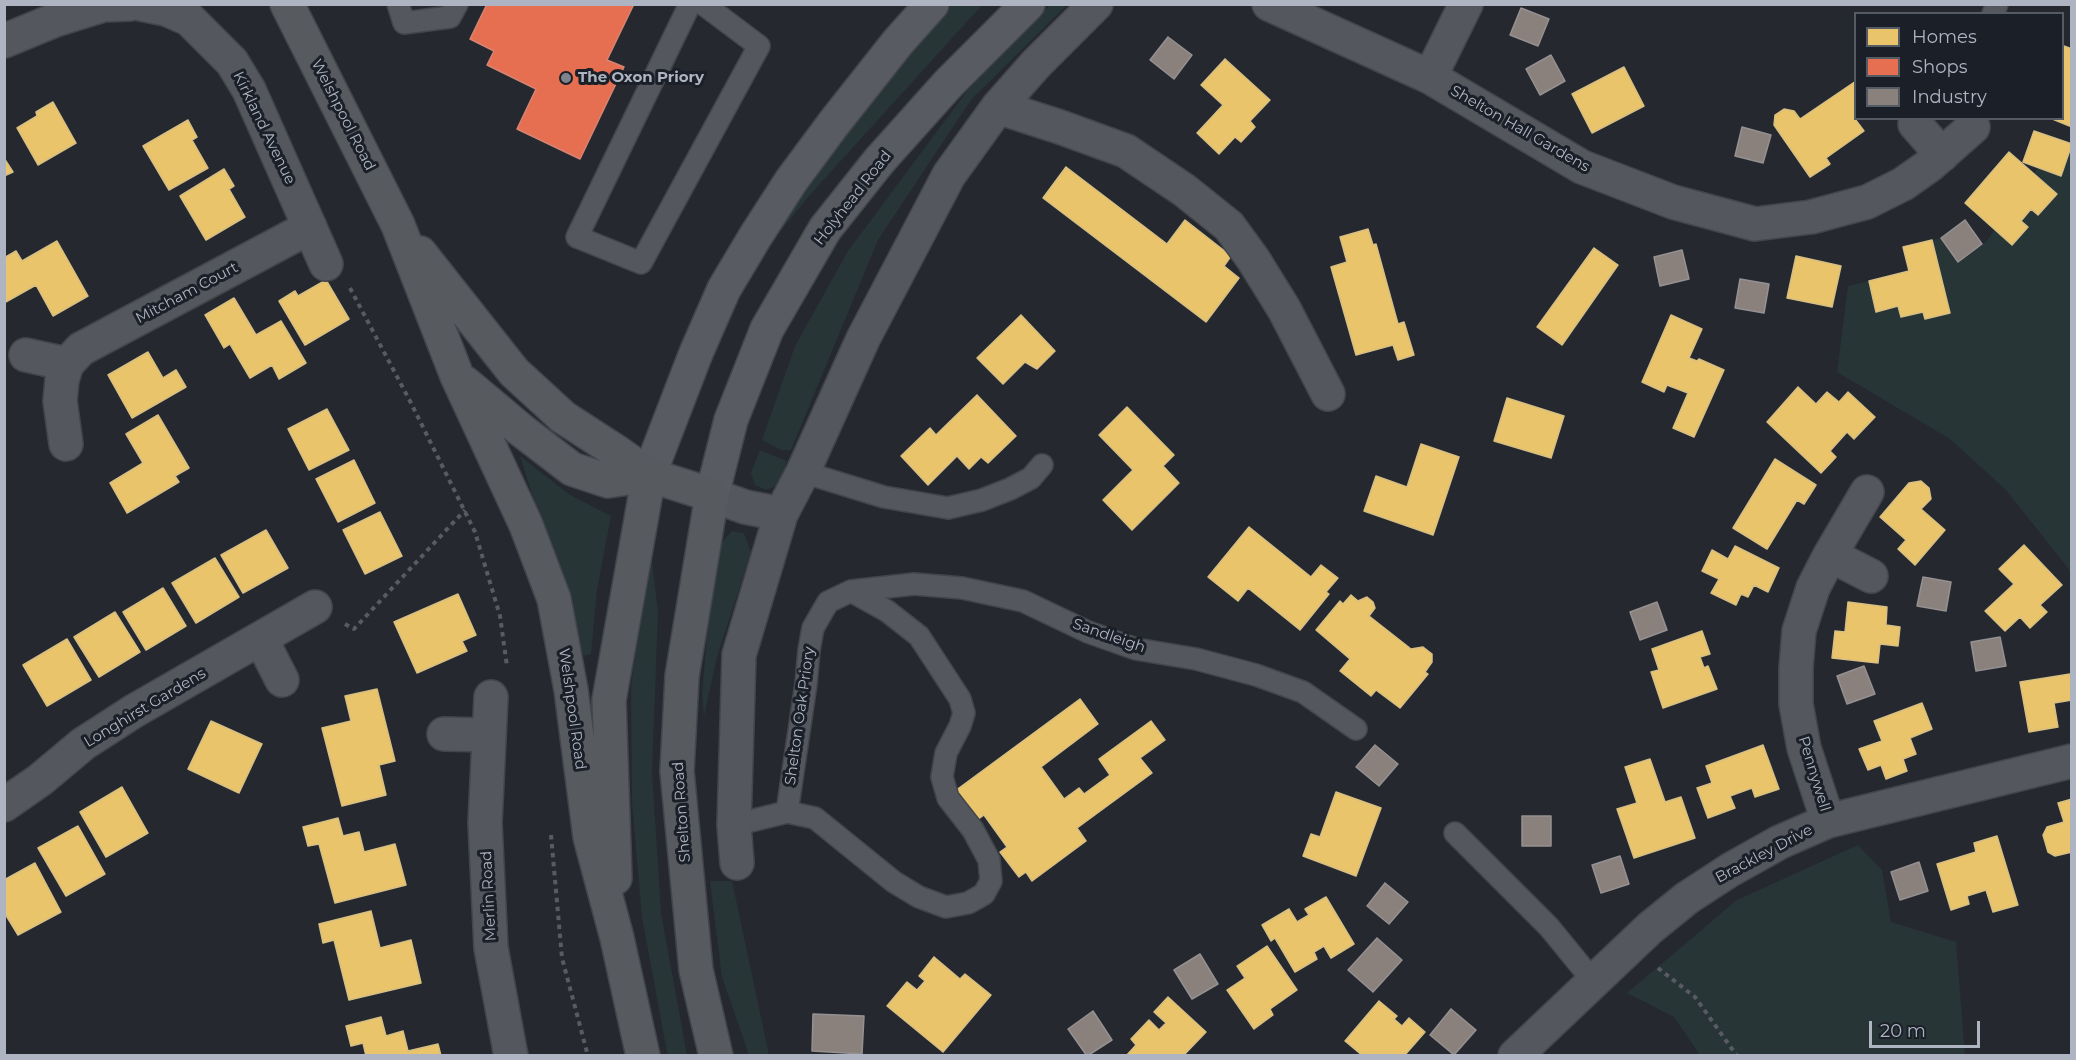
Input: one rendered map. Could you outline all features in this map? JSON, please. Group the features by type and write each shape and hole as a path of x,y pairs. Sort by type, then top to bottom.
{"main road":[{"name":"Welshpool Road","path":"287,4 398,225 457,376 526,525 554,599 571,690 590,837 617,938 643,1056"},
{"path":"617,938 609,700 649,475 696,353 724,289 755,237 834,123 898,42 932,4"},
{"name":"Holyhead Road","path":"712,495 731,420 767,329 825,229 879,161 948,84 1028,4"},
{"name":"Welshpool Road","path":"398,225 514,372 563,417 649,475 712,495"},
{"name":"Welshpool Road","path":"457,376 572,469 608,482 649,475"},
{"name":"Shelton Road","path":"712,495 682,676 677,771 696,970 716,1056"}],"street":[{"path":"4,40 55,20 103,5 130,4"},
{"name":"Kirkland Avenue","path":"141,4 166,9 189,19 232,62 249,90 326,264"},
{"path":"736,863 734,825 739,655 782,514 863,339 949,175 998,107 1036,64 1096,4"},
{"name":"Shelton Hall Gardens","path":"1269,4 1430,77 1582,167 1673,202 1755,224 1811,217 1867,202 1903,184 1942,155 1963,123"},
{"path":"1430,77 1466,4"},
{"path":"998,107 1126,151 1184,190 1229,226 1284,309 1328,394"},
{"path":"1915,124 1942,155"},
{"name":"Mitcham Court","path":"67,364 81,349 310,227"},
{"path":"26,355 67,364 62,380 60,401 66,444"},
{"name":"Pennywell","path":"1828,821 1804,748 1796,704 1799,631 1813,588 1867,492"},
{"path":"712,495 745,507 782,514"},
{"path":"1830,555 1871,576"},
{"name":"Longhirst Gardens","path":"4,805 40,780 83,744 117,722 315,607"},
{"path":"261,639 282,680"},
{"name":"Merlin Road","path":"491,697 485,823 491,948 511,1056"},
{"path":"444,734 489,735"},
{"name":"Brackley Drive","path":"1515,1056 1630,946 1687,898 1730,870 1780,842 1828,821 2072,761"}],"lane":[{"path":"398,4 404,23 450,17 457,4"},
{"path":"690,4 577,237 641,263 759,46 703,4"},
{"path":"803,472 884,497 948,508 982,500 1010,489 1031,478 1042,465"},
{"name":"Sandleigh","path":"851,591 914,584 962,588 1023,601 1088,632 1136,649 1196,659 1256,675 1303,692 1356,729"},
{"path":"734,825 786,812 815,818 894,882 919,897 946,907 968,903 984,894 991,881 989,860 973,830 948,798 942,777 946,753 964,713 960,699 919,636 887,611 851,591"},
{"name":"Shelton Oak Priory","path":"786,812 813,627 828,602 851,591"},
{"path":"1455,833 1549,927 1594,982"}],"path":[{"path":"326,264 345,278 476,532 500,616 508,676 491,697"},
{"path":"315,607 354,629 465,510"},
{"path":"1630,946 1695,997 1737,1056"}],"shaded area":[{"path":"952,5 982,5 809,196 770,244 821,158 882,82"},
{"path":"1050,5 1067,5 971,100 878,240 791,450 781,450 762,440 795,346 848,251 967,91"},
{"path":"2071,148 2071,572 2006,490 1950,439 1837,372 1848,286 1869,281 1877,312 1898,306 1901,317 1923,312 1925,319 1950,313 1932,240 1941,238 1959,262 1986,242 1995,229 2013,244 2028,227 2021,221 2031,209 2039,215 2057,194 2034,173 2039,168 2061,176"},
{"path":"760,450 787,461 781,480 776,486 766,490 755,485 751,473"},
{"path":"520,456 570,495 611,516 597,590 591,654 583,656"},
{"path":"732,531 744,533 751,552 717,657 704,716 702,693 708,625 722,542"},
{"path":"652,561 658,612 652,772 661,913 687,1055 668,1055 666,1047 642,917 632,803 631,687 647,563"},
{"path":"1858,845 1882,870 1891,922 1956,942 1965,1055 1700,1055 1674,1017 1627,993 1737,900"},
{"path":"710,881 732,881 769,1055 749,1055 722,977"}],"building: Homes":[{"path":"2064,46 2072,49 2072,127 2055,120 2064,120"},
{"path":"1225,59 1270,100 1250,121 1255,127 1241,142 1235,137 1219,154 1197,133 1223,105 1201,85"},
{"path":"1624,67 1644,106 1592,133 1572,94"},
{"path":"1854,82 1854,120 1864,131 1826,158 1830,164 1810,177 1774,125 1775,115 1784,109 1794,111 1800,119"},
{"path":"53,102 76,143 38,165 17,128 37,116 36,112"},
{"path":"188,120 197,137 192,140 208,168 169,190 143,146"},
{"path":"2034,131 2072,144 2061,176 2023,162"},
{"path":"2009,152 2057,194 2038,215 2031,209 2021,221 2028,227 2012,245 1965,203"},
{"path":"4,158 13,172 4,176"},
{"path":"1066,167 1167,244 1185,220 1231,256 1224,266 1239,278 1206,322 1043,198"},
{"path":"224,169 234,186 229,189 245,217 206,240 180,196"},
{"path":"1368,229 1373,245 1376,244 1398,324 1404,322 1414,355 1398,360 1393,345 1356,355 1331,267 1347,262 1340,237"},
{"path":"1932,240 1950,313 1925,319 1923,312 1901,317 1898,306 1876,312 1869,281 1909,271 1903,247"},
{"path":"57,241 88,296 53,316 36,285 4,303 4,258 16,251 22,261"},
{"path":"1594,248 1618,265 1562,345 1537,327"},
{"path":"1796,256 1841,266 1832,307 1787,298"},
{"path":"326,280 349,319 305,345 279,301 295,291 298,296"},
{"path":"234,298 256,335 281,321 306,363 279,379 272,365 250,378 230,344 224,348 205,315"},
{"path":"1021,315 1055,351 1037,369 1025,362 1003,384 977,358"},
{"path":"1671,315 1702,329 1689,358 1697,361 1699,359 1724,370 1694,437 1673,428 1688,393 1667,385 1664,392 1642,382"},
{"path":"148,352 163,378 176,370 186,387 132,418 108,375"},
{"path":"1798,387 1816,404 1827,392 1839,402 1848,392 1875,417 1854,439 1847,432 1830,451 1836,457 1821,473 1767,422"},
{"path":"977,395 1016,436 988,463 981,457 969,469 957,456 928,485 901,456 930,428 936,435"},
{"path":"1507,398 1564,416 1551,458 1494,441"},
{"path":"1127,407 1174,455 1163,466 1179,483 1132,530 1103,500 1133,470 1099,435"},
{"path":"327,409 349,450 309,470 288,429"},
{"path":"158,415 189,468 175,476 179,482 127,513 110,483 143,463 126,434"},
{"path":"1421,444 1459,457 1433,535 1364,511 1376,476 1407,487"},
{"path":"1775,459 1816,485 1804,504 1797,500 1767,549 1733,528"},
{"path":"354,460 375,503 338,522 316,479"},
{"path":"1921,481 1929,488 1931,499 1921,509 1945,530 1915,565 1898,549 1906,540 1880,517 1909,483"},
{"path":"380,512 402,556 365,574 343,530"},
{"path":"1249,527 1311,577 1321,565 1338,578 1326,592 1329,594 1300,630 1248,588 1238,601 1208,577"},
{"path":"266,530 288,568 243,593 221,555"},
{"path":"2024,545 2062,585 2040,605 2047,612 2030,628 2020,617 2005,631 1985,611 2014,584 1999,569"},
{"path":"1735,546 1779,568 1768,592 1754,585 1748,597 1741,594 1736,605 1711,593 1719,579 1702,571 1712,550 1728,559"},
{"path":"215,558 239,597 196,623 172,583"},
{"path":"163,588 186,626 146,650 123,612"},
{"path":"458,594 476,635 462,641 467,651 417,673 394,622"},
{"path":"1351,595 1358,601 1367,597 1373,602 1375,608 1369,616 1411,649 1423,647 1432,654 1432,662 1425,672 1428,674 1400,708 1376,690 1371,696 1340,671 1350,659 1316,630 1340,601 1343,604"},
{"path":"1848,602 1887,607 1886,625 1900,627 1898,646 1880,644 1878,663 1832,658 1835,631 1845,632"},
{"path":"115,612 140,652 99,677 74,637"},
{"path":"1702,631 1710,654 1700,657 1704,668 1708,666 1717,689 1663,708 1651,672 1659,670 1652,649"},
{"path":"67,639 91,680 47,706 23,665"},
{"path":"2070,674 2072,700 2054,703 2058,727 2029,732 2020,682"},
{"path":"377,689 395,761 379,765 386,795 342,806 322,728 351,721 345,696"},
{"path":"1080,699 1098,724 1041,767 1064,799 1079,788 1084,794 1110,775 1099,759 1151,721 1165,740 1140,758 1152,773 1077,828 1086,841 1032,881 1026,872 1019,877 1000,852 1007,847 984,815 977,820 955,791"},
{"path":"1922,703 1932,729 1910,738 1916,754 1903,759 1907,771 1886,779 1881,765 1868,770 1859,749 1882,741 1874,721"},
{"path":"211,721 262,744 239,793 188,769"},
{"path":"1763,745 1779,789 1755,797 1752,788 1730,796 1735,808 1708,818 1697,788 1712,783 1706,766"},
{"path":"1650,759 1665,802 1681,797 1695,838 1634,858 1617,809 1637,803 1625,767"},
{"path":"122,787 148,833 106,857 80,812"},
{"path":"1336,792 1381,808 1356,876 1303,856 1311,834 1320,837"},
{"path":"2072,799 2072,852 2055,856 2048,852 2043,835 2047,827 2064,822 2058,803"},
{"path":"338,818 343,836 359,832 364,852 395,844 406,885 335,903 319,844 308,846 303,827"},
{"path":"78,826 105,874 66,896 38,848"},
{"path":"1997,836 2018,905 1993,912 1986,890 1967,896 1969,904 1951,910 1937,864 1976,852 1974,843"},
{"path":"35,863 61,912 18,935 4,912 4,880"},
{"path":"1326,897 1354,944 1331,958 1324,946 1314,952 1317,959 1295,972 1275,938 1271,941 1262,925 1289,909 1297,922 1309,915 1305,909"},
{"path":"371,911 380,948 411,940 421,983 349,1000 334,940 323,943 319,924"},
{"path":"1267,946 1297,990 1270,1009 1273,1015 1254,1029 1227,990 1245,978 1237,966"},
{"path":"934,957 960,979 965,974 991,995 943,1052 887,1006 907,982 917,990 925,981 919,976"},
{"path":"1168,997 1206,1032 1183,1056 1126,1056 1136,1045 1131,1039 1149,1020 1159,1030 1166,1023 1154,1012"},
{"path":"1379,1001 1397,1016 1394,1019 1402,1026 1409,1018 1425,1032 1404,1056 1363,1056 1345,1041"},
{"path":"381,1017 386,1036 403,1031 408,1051 438,1044 441,1056 366,1056 363,1043 351,1046 346,1026"}],"building: Shops":[{"name":"The Oxon Priory","path":"487,4 634,4 607,60 624,67 580,159 517,129 536,89 487,65 494,51 470,39"}],"building: Industry":[{"path":"1521,8 1549,19 1538,46 1510,35"},
{"path":"1168,37 1192,55 1174,79 1150,60"},
{"path":"1551,55 1565,81 1540,95 1526,69"},
{"path":"1742,127 1771,135 1763,163 1735,156"},
{"path":"1965,220 1982,244 1958,262 1941,238"},
{"path":"1682,250 1689,279 1660,286 1654,257"},
{"path":"1740,279 1769,284 1764,313 1735,308"},
{"path":"1923,577 1951,582 1946,611 1917,606"},
{"path":"1657,602 1667,630 1640,640 1630,612"},
{"path":"2000,637 2006,666 1976,671 1971,642"},
{"path":"1864,666 1875,694 1847,704 1837,676"},
{"path":"1375,745 1398,764 1379,786 1356,767"},
{"path":"1522,816 1551,816 1551,846 1522,846"},
{"path":"1620,856 1629,884 1601,893 1592,865"},
{"path":"1919,862 1928,891 1900,900 1891,872"},
{"path":"1385,883 1408,902 1389,924 1367,906"},
{"path":"1377,938 1402,960 1373,992 1348,970"},
{"path":"1200,954 1218,984 1192,999 1174,970"},
{"path":"1451,1009 1476,1030 1454,1055 1430,1035"},
{"path":"1093,1011 1112,1040 1087,1056 1068,1029"},
{"path":"813,1014 864,1016 862,1054 812,1051"}],"place":[{"name":"The Oxon Priory","path":"566,78"}]}
